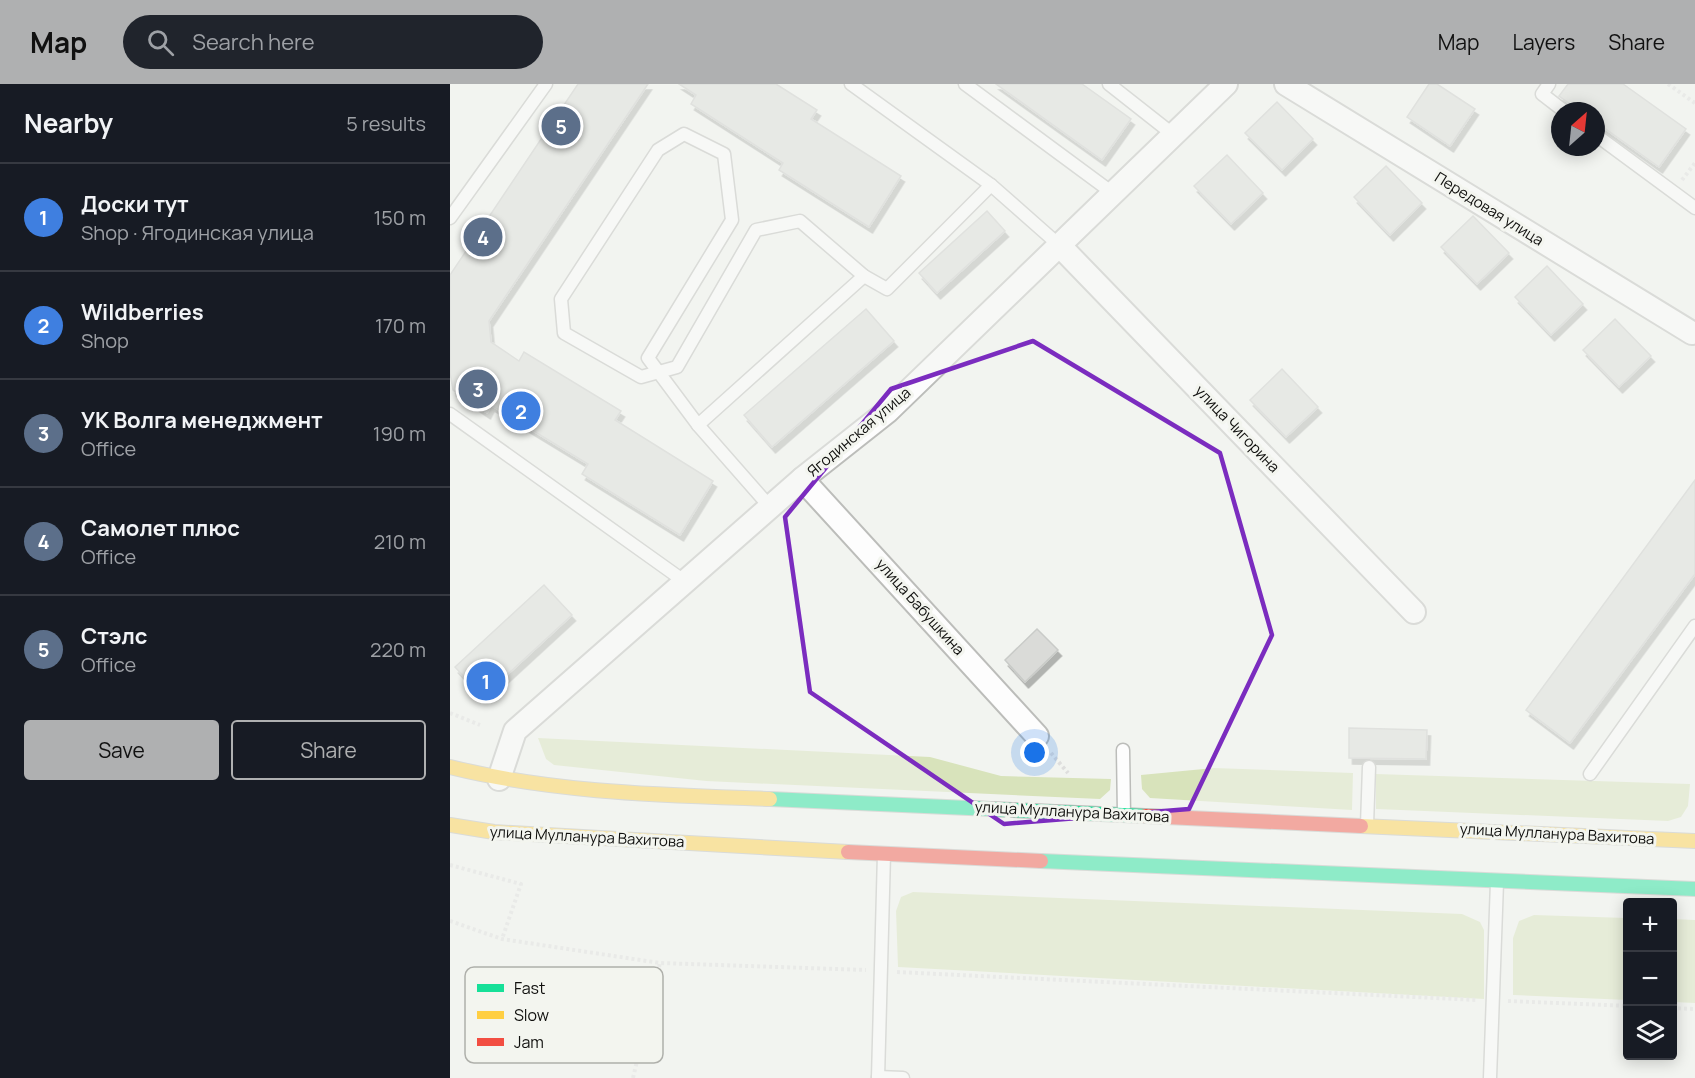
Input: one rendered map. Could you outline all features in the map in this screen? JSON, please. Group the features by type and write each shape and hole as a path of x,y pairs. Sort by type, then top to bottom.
{"main road":[{"name":"улица Мулланура Вахитова","path":"450,767 499,779 628,793 1695,841"},
{"name":"улица Мулланура Вахитова","path":"450,825 494,832 884,854 1695,889"}],"street":[{"name":"Ягодинская улица","path":"499,779 515,730 802,479 888,411 1175,136 1226,84"},
{"name":"Передовая улица","path":"1286,84 1692,333"},
{"name":"улица Чигорина","path":"1059,245 1414,612"},
{"name":"улица Бабушкина","path":"802,479 1037,736"}],"lane":[{"path":"450,218 546,84"},
{"path":"851,84 991,185 1059,245"},
{"path":"965,84 1114,194"},
{"path":"1109,84 1175,136"},
{"path":"1549,84 1542,94 1552,102"},
{"path":"770,507 698,425 672,387 660,373 654,365 648,358 732,220 724,154 684,134 658,150 561,299 564,333 641,377 659,372 668,370 677,367 756,230 800,221 864,276 887,289 991,185"},
{"path":"1605,142 1695,208"},
{"path":"698,425 864,276"},
{"path":"450,414 684,581"},
{"path":"1590,774 1695,626"},
{"path":"1123,750 1124,814"},
{"path":"1367,825 1369,767"},
{"path":"884,854 878,1078 903,1078"},
{"path":"1490,1078 1497,881"}],"path":[{"path":"1668,84 1695,103"},
{"path":"450,713 480,725"},
{"path":"450,866 521,884 502,939"},
{"path":"450,921 502,939 660,963 1623,1006"},
{"path":"659,967 660,963"},
{"path":"1677,1008 1695,1009"},
{"path":"633,1078 637,1063"}],"highlighted area":[{"path":"1033,341 1220,453 1272,635 1189,809 1004,824 810,692 785,517 891,389"}],"green space":[{"path":"538,738 930,757 1001,776 1111,779 1110,790 1100,799 706,781 554,765 546,759"},
{"path":"1214,768 1353,773 1352,810 1150,798 1142,789 1141,775"},
{"path":"1376,774 1690,784 1688,806 1681,817 1668,821 1376,809"},
{"path":"913,892 1462,914 1480,922 1484,930 1484,999 898,967 896,911 901,897"},
{"path":"1534,915 1623,918 1623,1000 1513,995 1513,938 1519,921"},
{"path":"1677,919 1695,920 1695,1003 1677,1002"}],"building":[{"path":"578,84 648,84 489,321 491,342 519,361 524,352 621,411 615,420 713,481 680,535 582,474 588,464 491,405 487,413 453,390 450,373 450,275"},
{"path":"679,84 776,84 817,110 811,119 901,176 869,227 779,170 783,163 691,104 696,95"},
{"path":"996,84 1082,84 1131,119 1102,160"},
{"path":"1429,84 1437,84 1475,109 1450,146 1407,117"},
{"path":"1568,84 1623,84 1686,129 1659,167 1605,128 1605,102 1567,102 1559,96"},
{"path":"1277,102 1313,139 1282,170 1245,133"},
{"path":"1227,155 1263,193 1231,224 1194,186"},
{"path":"1386,166 1422,203 1390,235 1354,197"},
{"path":"987,211 1005,231 937,293 919,273"},
{"path":"1473,216 1509,253 1477,284 1441,247"},
{"path":"1547,266 1583,304 1551,335 1515,297"},
{"path":"866,309 894,341 772,447 744,415"},
{"path":"1615,319 1651,356 1619,387 1583,350"},
{"path":"1282,369 1318,407 1286,437 1250,400"},
{"path":"1695,480 1695,574 1570,743 1526,710"},
{"path":"544,585 572,615 483,697 455,667"},
{"path":"1037,629 1058,650 1025,682 1005,660"},
{"path":"1349,728 1427,730 1426,759 1349,758"}],"traffic: fast":[{"path":"770,799 1145,816"},
{"path":"1041,861 1695,889"}],"traffic: slow":[{"path":"450,767 490,776 569,787 649,794 770,799"},
{"path":"450,825 494,832 848,852"},
{"path":"1361,826 1695,841"}],"traffic: jam":[{"path":"1145,816 1361,826"},
{"path":"848,852 1041,861"}],"place":[{"name":"Стэлс","path":"561,126"},
{"name":"Самолет плюс","path":"483,237"},
{"name":"УК Волга менеджмент","path":"478,389"},
{"name":"Wildberries","path":"521,411"},
{"name":"Доски тут","path":"486,681"}]}
